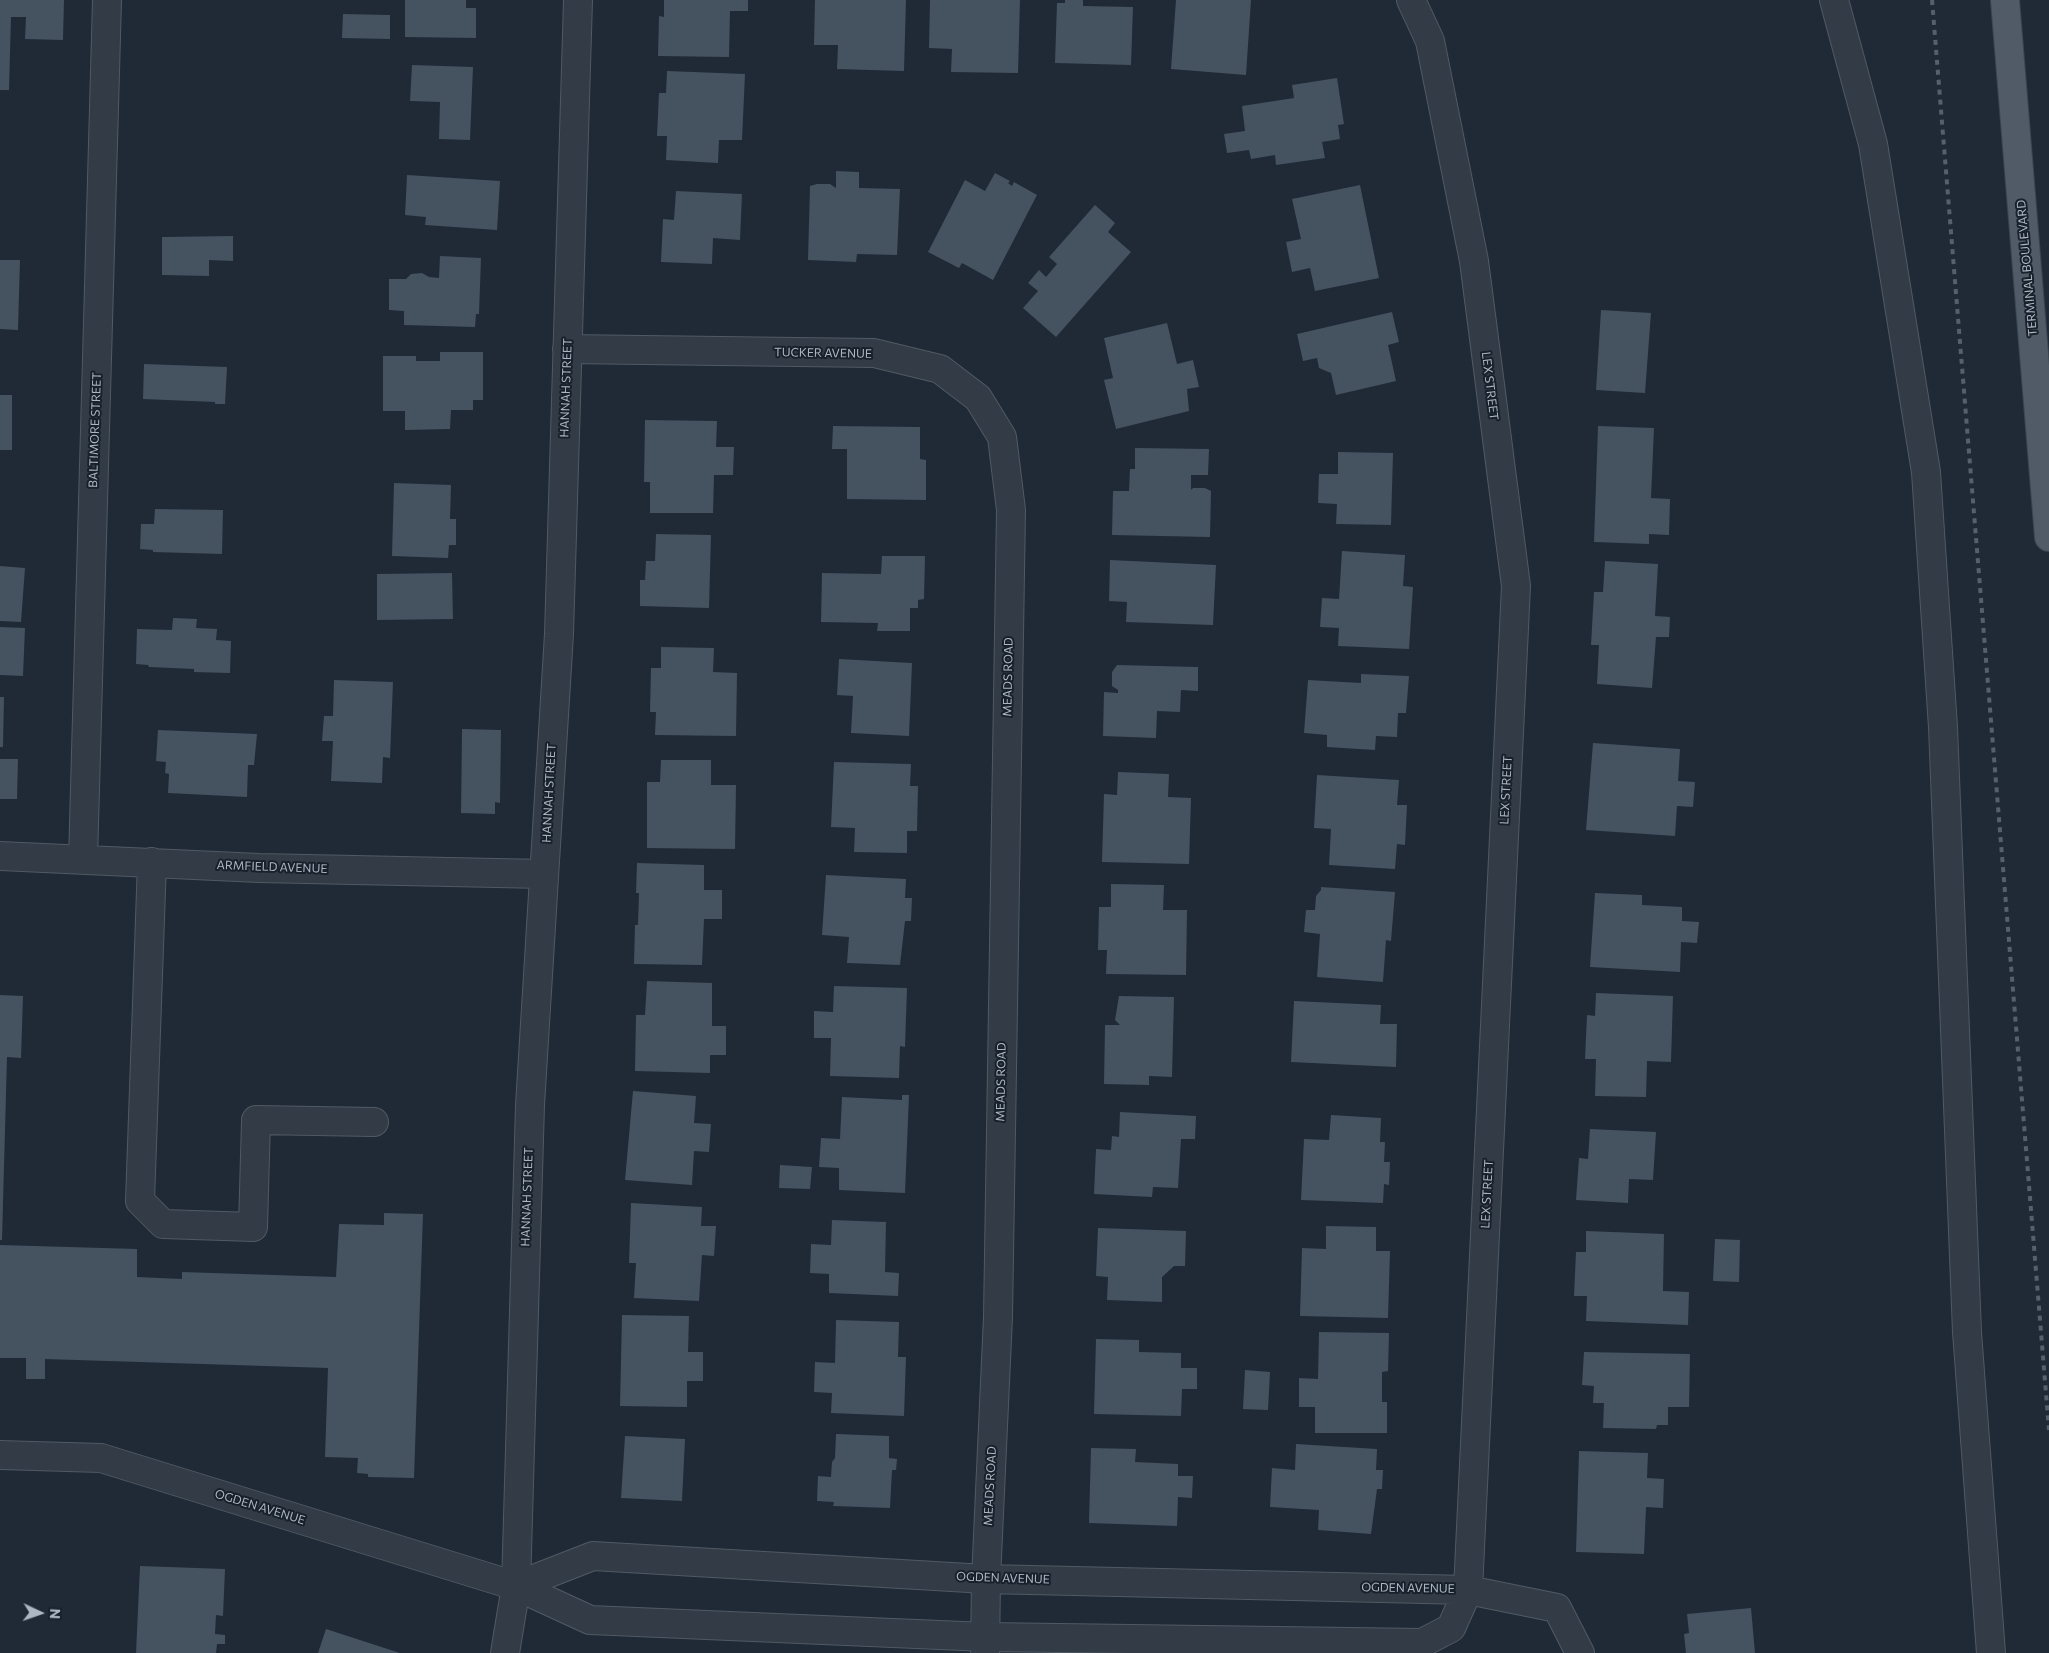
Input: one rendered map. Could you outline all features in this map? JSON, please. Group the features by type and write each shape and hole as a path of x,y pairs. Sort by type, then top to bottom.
{"main road":[{"name":"TERMINAL BOULEVARD","path":"2005,0 2049,537"}],"street":[{"name":"BALTIMORE STREET","path":"83,860 107,0"},
{"name":"HANNAH STREET","path":"505,1653 516,1586 530,1105 559,634 578,0"},
{"name":"LEX STREET","path":"1411,0 1430,42 1474,261 1516,586 1468,1590"},
{"path":"1834,0 1873,144 1926,472 1944,737 1967,1332 1991,1653"},
{"name":"TUCKER AVENUE","path":"568,348 874,353 940,369 978,398 1002,437 1011,510"},
{"name":"MEADS ROAD","path":"986,1645 986,1579 998,1317 1011,510"},
{"name":"ARMFIELD AVENUE","path":"0,856 259,868 544,874"},
{"path":"152,862 140,1201 163,1224 253,1227 256,1120 374,1122"},
{"name":"OGDEN AVENUE","path":"0,1455 101,1458 516,1586 590,1620 986,1645 1422,1643 1451,1628 1468,1590 986,1579 593,1556 516,1586"},
{"path":"1468,1590 1557,1608 1580,1653"}],"building":[{"path":"0,0 64,0 63,40 25,39 26,17 11,17 9,90 0,90"},
{"path":"405,0 466,0 466,8 476,8 476,38 405,37"},
{"path":"664,0 748,0 748,11 730,11 729,57 658,56 659,16 664,17"},
{"path":"815,0 906,0 904,71 837,69 838,45 814,45"},
{"path":"930,0 1020,0 1018,73 951,72 952,49 929,48"},
{"path":"1065,0 1083,0 1083,6 1133,7 1131,65 1055,63 1057,3 1065,3"},
{"path":"1176,0 1251,0 1246,75 1171,69"},
{"path":"343,14 390,15 390,39 342,38"},
{"path":"412,65 473,67 470,140 439,139 440,102 410,101"},
{"path":"667,71 745,74 742,140 719,140 718,163 666,160 667,136 657,136 659,93 666,93"},
{"path":"1337,78 1344,124 1338,125 1340,139 1322,142 1325,158 1276,165 1275,155 1251,159 1249,150 1227,153 1224,134 1245,131 1242,106 1294,98 1292,85"},
{"path":"836,171 859,172 859,188 900,189 897,255 857,254 856,262 808,260 810,186 830,184 836,188"},
{"path":"995,173 1010,181 1008,183 1012,186 1014,182 1037,195 993,280 962,263 959,268 928,252 965,180 985,191"},
{"path":"407,175 500,181 497,230 425,225 426,217 405,215"},
{"path":"1360,185 1379,278 1315,291 1310,268 1292,272 1286,242 1301,239 1292,199"},
{"path":"676,191 742,194 740,240 713,238 712,264 661,262 663,219 674,220"},
{"path":"1095,205 1115,223 1108,232 1131,252 1056,337 1023,308 1038,291 1028,283 1039,270 1046,277 1057,264 1049,257"},
{"path":"233,236 233,261 209,260 209,276 162,275 162,237"},
{"path":"440,256 481,258 479,314 476,314 475,327 404,325 404,311 389,310 389,279 406,279 411,274 422,273 429,277 439,278"},
{"path":"0,260 20,260 18,330 0,329"},
{"path":"1601,310 1651,313 1645,393 1596,390"},
{"path":"1392,312 1399,342 1388,345 1396,381 1336,395 1331,373 1319,368 1317,358 1303,361 1297,334"},
{"path":"1167,323 1177,364 1193,360 1199,387 1187,389 1189,411 1116,429 1104,380 1113,378 1104,338"},
{"path":"440,352 483,352 483,400 473,400 473,410 451,410 450,429 405,430 405,411 383,411 383,356 416,356 416,361 440,361"},
{"path":"144,364 227,367 225,404 143,399"},
{"path":"0,395 12,395 12,450 0,450"},
{"path":"645,420 717,421 716,447 734,447 733,475 714,475 713,513 650,513 650,482 644,482"},
{"path":"833,426 920,427 920,459 926,460 926,500 847,499 847,449 832,449"},
{"path":"1598,426 1654,428 1651,498 1670,499 1669,535 1649,534 1649,544 1594,542"},
{"path":"1135,448 1209,449 1208,475 1191,475 1191,490 1193,488 1205,488 1211,491 1210,537 1112,535 1113,491 1129,491 1130,469 1135,469"},
{"path":"1338,452 1393,453 1391,525 1336,524 1337,504 1318,503 1319,474 1338,474"},
{"path":"394,483 451,485 450,519 456,519 456,545 449,545 448,558 392,556"},
{"path":"155,509 223,510 222,554 153,552 153,550 140,549 141,524 154,524"},
{"path":"656,534 711,535 709,608 640,606 640,580 645,580 646,561 655,561"},
{"path":"1342,551 1405,555 1403,586 1413,587 1409,649 1338,646 1339,628 1320,627 1322,598 1339,599"},
{"path":"882,556 925,556 924,599 918,600 918,608 910,608 910,631 877,631 878,623 821,622 822,573 881,574"},
{"path":"1110,560 1216,565 1213,625 1126,622 1127,602 1109,601"},
{"path":"1605,561 1658,564 1655,616 1670,617 1669,637 1656,637 1652,688 1597,684 1599,645 1591,645 1594,592 1603,592"},
{"path":"0,566 25,568 21,622 0,621"},
{"path":"452,573 453,619 377,620 377,574"},
{"path":"173,618 197,619 196,628 217,629 216,640 231,641 230,673 194,672 194,669 149,667 148,665 136,664 137,629 172,630"},
{"path":"0,627 25,628 23,676 0,675"},
{"path":"661,647 714,648 713,672 737,673 736,736 655,735 656,712 650,712 651,668 661,668"},
{"path":"839,659 912,663 909,736 851,733 853,696 837,695"},
{"path":"1117,665 1198,667 1198,691 1181,690 1180,712 1157,711 1156,738 1103,736 1104,692 1118,693 1118,690 1112,686 1112,672"},
{"path":"1361,674 1409,676 1406,713 1398,713 1397,737 1376,736 1375,750 1327,747 1327,735 1304,733 1308,680 1361,683"},
{"path":"334,680 393,682 390,758 383,757 382,783 331,781 333,741 322,741 324,716 333,716"},
{"path":"0,697 4,697 3,747 0,747"},
{"path":"462,729 501,730 500,803 495,802 495,814 461,813"},
{"path":"158,730 257,734 254,765 248,765 247,797 168,793 169,774 165,773 166,762 156,761"},
{"path":"1593,743 1680,749 1678,781 1695,782 1693,807 1677,806 1675,836 1586,830"},
{"path":"0,759 18,759 17,799 0,799"},
{"path":"661,760 711,760 711,785 736,785 735,849 647,848 647,782 660,782"},
{"path":"834,762 911,764 910,786 918,786 917,831 907,831 907,853 854,852 855,828 831,827"},
{"path":"1118,772 1169,774 1168,797 1191,798 1189,864 1102,862 1104,794 1117,795"},
{"path":"1317,775 1399,780 1397,805 1407,805 1405,845 1397,844 1395,869 1329,865 1331,829 1314,828"},
{"path":"637,863 704,865 704,890 722,890 722,919 704,919 702,965 634,964 635,925 638,925 639,893 636,893"},
{"path":"826,875 906,879 905,898 912,898 911,921 905,921 900,965 847,963 849,937 822,935"},
{"path":"1111,884 1164,885 1163,910 1187,910 1186,975 1106,974 1107,950 1098,950 1099,907 1111,907"},
{"path":"1321,887 1395,892 1391,941 1386,940 1383,982 1317,977 1320,934 1304,932 1306,910 1315,910 1316,896"},
{"path":"1595,893 1642,895 1642,905 1682,907 1682,921 1699,922 1697,943 1681,942 1680,972 1590,967"},
{"path":"647,981 712,983 712,1026 726,1026 726,1055 710,1055 710,1073 635,1071 636,1015 645,1015"},
{"path":"834,986 907,988 905,1047 900,1046 899,1078 830,1076 831,1038 814,1038 814,1011 833,1012"},
{"path":"1596,993 1673,996 1671,1062 1647,1061 1646,1097 1595,1096 1596,1059 1585,1059 1587,1015 1595,1016"},
{"path":"0,995 23,996 21,1058 7,1057 2,1240 0,1240"},
{"path":"1119,996 1174,997 1172,1077 1149,1076 1149,1085 1104,1084 1105,1025 1120,1025 1115,1020"},
{"path":"1294,1001 1381,1005 1380,1024 1397,1024 1396,1067 1291,1062"},
{"path":"633,1091 696,1096 694,1123 711,1124 709,1152 694,1151 692,1185 625,1180"},
{"path":"902,1095 909,1095 905,1193 839,1190 839,1168 819,1167 821,1138 840,1139 842,1097 902,1100"},
{"path":"1120,1112 1196,1116 1195,1139 1181,1139 1178,1188 1153,1187 1152,1197 1094,1194 1096,1149 1111,1150 1112,1136 1119,1137"},
{"path":"1331,1115 1381,1118 1380,1142 1385,1142 1384,1162 1390,1162 1389,1185 1384,1184 1383,1203 1301,1200 1304,1139 1329,1140"},
{"path":"1590,1129 1656,1132 1653,1180 1629,1179 1628,1203 1576,1200 1579,1158 1588,1159"},
{"path":"780,1165 812,1167 810,1189 779,1188"},
{"path":"631,1203 702,1207 701,1226 716,1226 714,1256 702,1255 699,1301 634,1298 636,1263 629,1263"},
{"path":"384,1213 423,1214 414,1478 368,1477 368,1474 357,1473 358,1458 325,1457 328,1368 45,1359 45,1379 26,1379 26,1358 0,1358 0,1245 137,1249 137,1277 182,1279 182,1272 336,1277 339,1224 384,1225"},
{"path":"832,1220 886,1222 885,1272 899,1273 898,1296 829,1293 829,1274 810,1273 811,1244 831,1245"},
{"path":"1326,1226 1376,1227 1376,1251 1390,1251 1388,1318 1300,1316 1302,1248 1326,1249"},
{"path":"1098,1228 1186,1231 1185,1266 1174,1266 1162,1277 1162,1302 1107,1300 1108,1277 1096,1276"},
{"path":"1586,1231 1664,1234 1663,1291 1689,1292 1688,1325 1586,1321 1587,1296 1574,1296 1576,1252 1586,1252"},
{"path":"1715,1239 1740,1240 1739,1282 1713,1281"},
{"path":"622,1315 689,1316 688,1352 703,1352 703,1381 687,1381 687,1407 620,1406"},
{"path":"836,1320 899,1322 898,1357 906,1357 904,1416 831,1413 832,1393 814,1392 815,1362 835,1363"},
{"path":"1319,1332 1389,1333 1388,1371 1382,1372 1382,1402 1387,1402 1387,1433 1315,1433 1315,1407 1299,1407 1299,1378 1318,1379"},
{"path":"1096,1339 1139,1340 1139,1352 1181,1353 1181,1368 1197,1368 1197,1389 1182,1389 1181,1416 1094,1414"},
{"path":"1584,1352 1690,1354 1689,1407 1668,1407 1668,1425 1657,1425 1656,1429 1603,1428 1604,1403 1593,1403 1594,1386 1582,1385"},
{"path":"1245,1370 1270,1372 1268,1410 1243,1409"},
{"path":"836,1434 889,1436 889,1458 897,1459 896,1470 892,1470 890,1508 833,1506 834,1502 817,1501 818,1476 831,1477 832,1462 835,1458"},
{"path":"625,1436 685,1439 682,1501 621,1498"},
{"path":"1296,1444 1377,1449 1376,1470 1383,1470 1382,1489 1377,1489 1371,1534 1318,1530 1319,1510 1270,1507 1272,1468 1295,1470"},
{"path":"1091,1448 1136,1449 1135,1462 1178,1464 1178,1476 1193,1476 1192,1498 1178,1497 1177,1526 1089,1523"},
{"path":"1579,1451 1648,1453 1647,1478 1664,1479 1663,1508 1646,1507 1644,1554 1576,1552"},
{"path":"140,1566 225,1569 223,1616 216,1615 215,1634 225,1635 225,1644 217,1644 216,1653 136,1653"},
{"path":"1751,1608 1755,1653 1686,1653 1684,1634 1689,1633 1687,1614"},
{"path":"326,1629 400,1653 318,1653"}],"railway":[{"path":"1932,0 2049,1430"}]}
